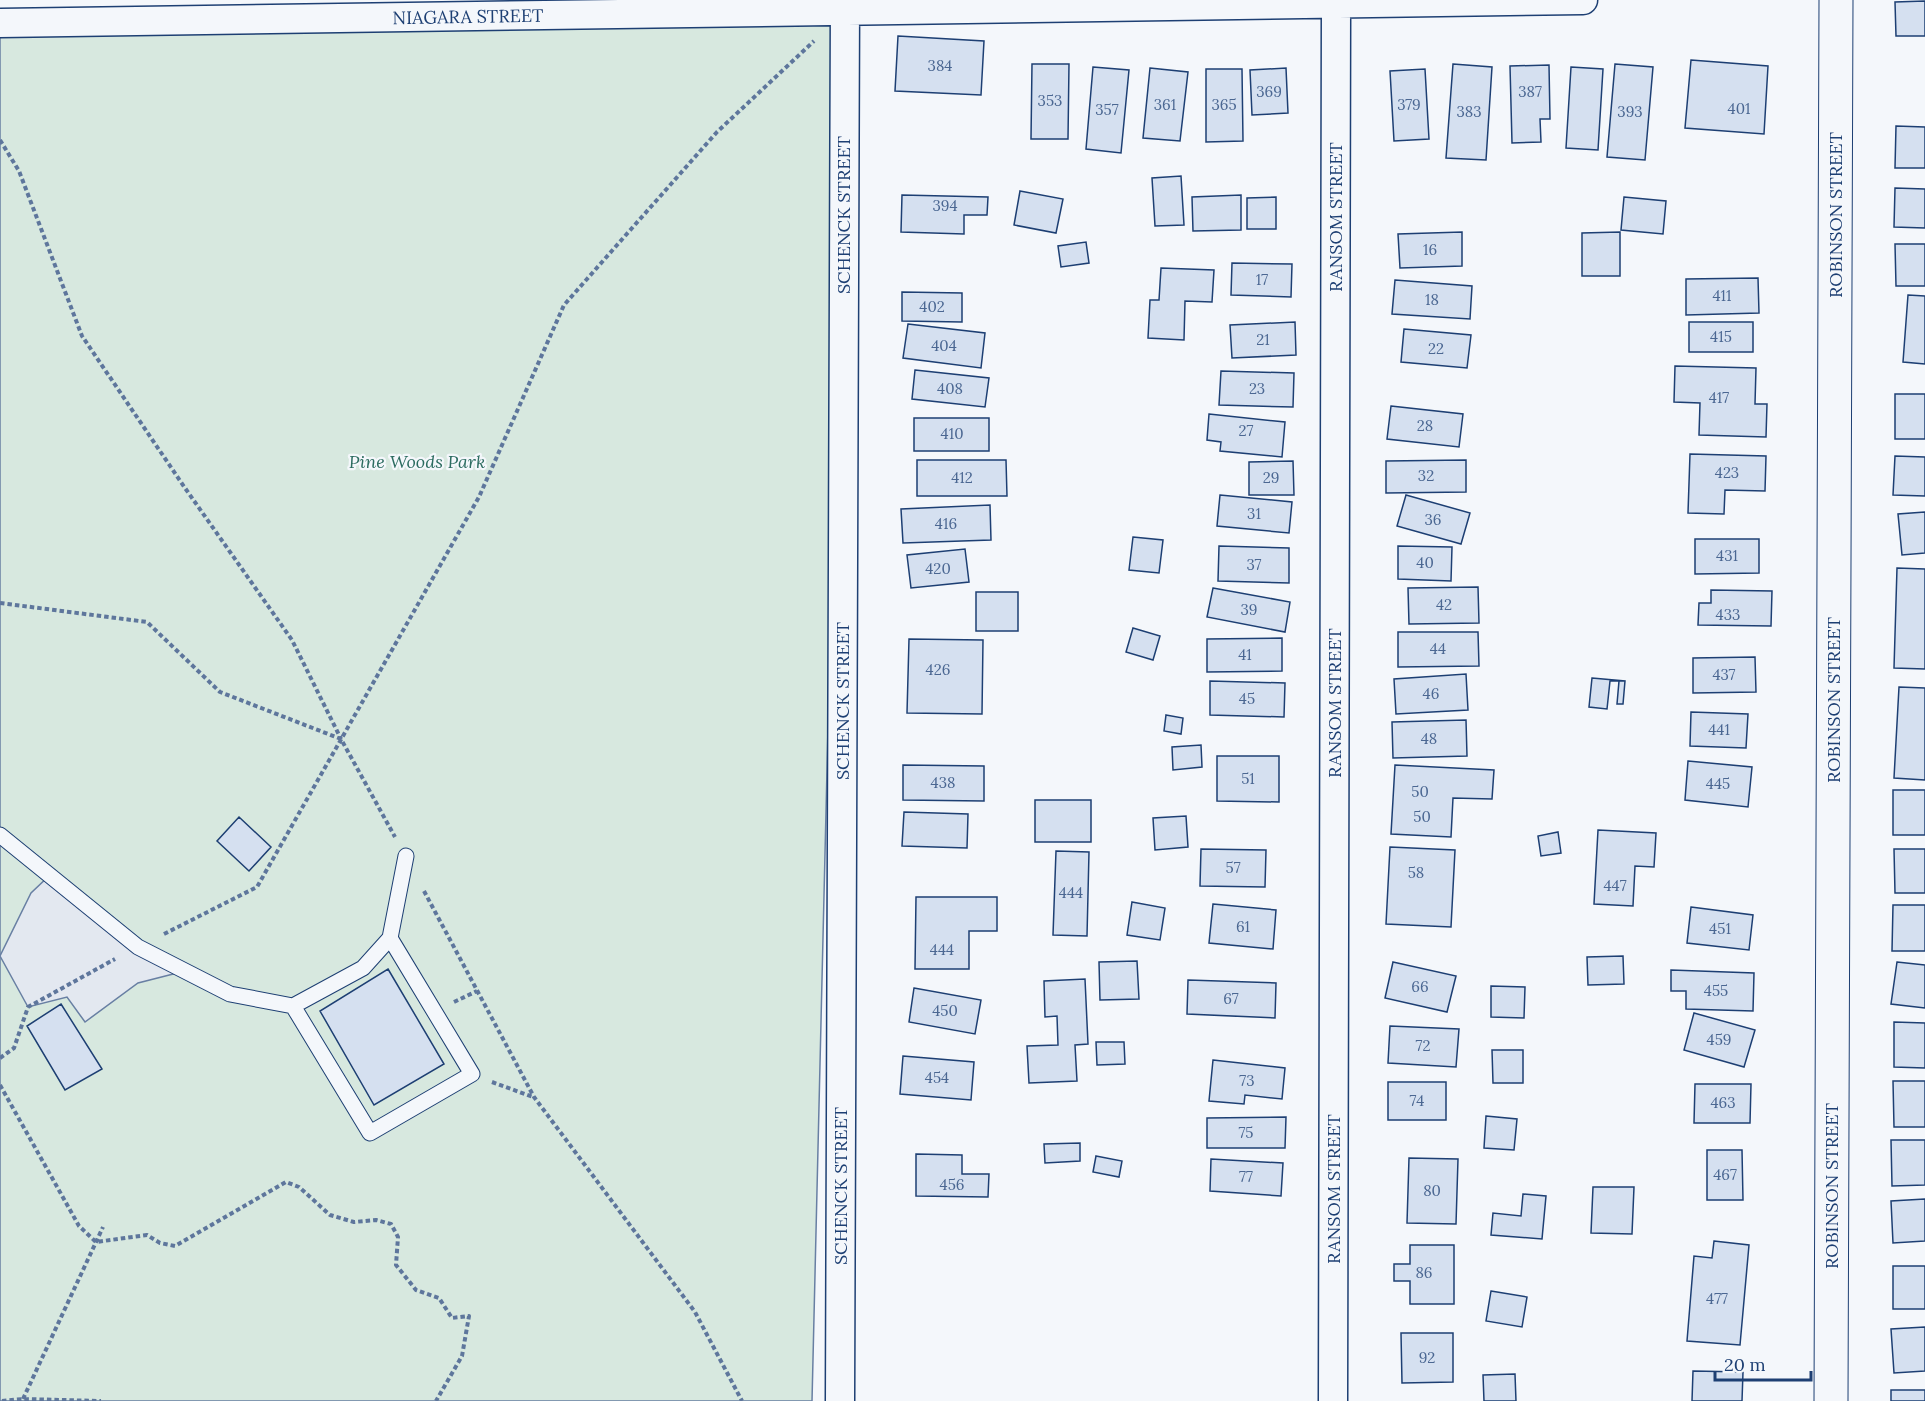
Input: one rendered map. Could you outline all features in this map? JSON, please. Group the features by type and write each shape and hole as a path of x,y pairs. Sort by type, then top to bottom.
{"street":[{"name":"NIAGARA STREET","path":"0,24 845,6 1336,4 1583,0"},
{"name":"ROBINSON STREET","path":"1831,1401 1836,0"},
{"name":"RANSOM STREET","path":"1333,1401 1336,4"},
{"name":"SCHENCK STREET","path":"840,1401 845,6"}],"lane":[{"path":"0,835 138,947 230,994 292,1006 363,968 390,938 406,856"},
{"path":"292,1006 370,1133 472,1074 390,938"}],"path":[{"path":"0,1058 14,1048 28,1006 256,887 478,497 564,305 717,132 845,6"},
{"path":"0,140 19,171 82,336 292,640 341,739"},
{"path":"472,1074 534,1097"},
{"path":"0,1085 79,1226 96,1242"},
{"path":"96,1242 147,1235 160,1244 175,1246 286,1182 299,1187 330,1215 354,1222 376,1220 391,1224 398,1237 396,1265 416,1290 439,1298 452,1318 469,1316 462,1356 436,1401"},
{"path":"23,1399 103,1227"},
{"path":"2,1401 23,1399 101,1401"}],"green space":[{"name":"Pine Woods Park","path":"845,12 812,1401 0,1401 0,23"}],"shaded area":[{"path":"50,875 138,947 185,971 138,983 85,1022 67,997 28,1007 0,956 31,893"}],"building":[{"path":"1925,1 1925,36 1896,36 1895,2"},
{"path":"898,36 984,41 981,95 895,91"},
{"path":"1691,60 1768,66 1764,134 1685,128"},
{"path":"1032,64 1069,64 1068,139 1031,139"},
{"path":"1453,64 1492,67 1486,160 1446,158"},
{"path":"1615,64 1653,67 1645,160 1607,157"},
{"path":"1549,65 1550,119 1540,119 1541,142 1512,143 1510,66"},
{"path":"1093,67 1129,70 1121,153 1086,149"},
{"path":"1571,67 1603,69 1598,150 1566,148"},
{"path":"1150,68 1188,72 1180,141 1143,138"},
{"path":"1286,68 1288,113 1252,115 1250,70"},
{"path":"1206,69 1242,69 1243,141 1206,142"},
{"path":"1425,69 1429,139 1394,141 1390,71"},
{"path":"1896,126 1925,127 1925,168 1895,168"},
{"path":"1181,176 1184,225 1155,226 1152,178"},
{"path":"1895,188 1925,189 1925,228 1894,227"},
{"path":"1020,191 1063,199 1056,233 1014,225"},
{"path":"902,195 988,197 987,215 964,215 964,234 901,232"},
{"path":"1241,195 1241,230 1193,231 1192,197"},
{"path":"1276,197 1276,229 1247,229 1247,198"},
{"path":"1624,197 1666,201 1663,234 1621,230"},
{"path":"1462,232 1462,266 1400,268 1398,234"},
{"path":"1620,232 1620,276 1582,276 1582,233"},
{"path":"1086,242 1089,263 1061,267 1058,246"},
{"path":"1895,244 1925,244 1925,286 1896,286"},
{"path":"1232,263 1292,264 1291,297 1231,295"},
{"path":"1161,268 1214,270 1212,302 1185,301 1184,340 1148,338 1150,300 1159,300"},
{"path":"1758,278 1759,313 1686,315 1686,279"},
{"path":"1395,280 1472,286 1470,319 1392,314"},
{"path":"902,292 962,293 962,322 902,321"},
{"path":"1908,295 1925,296 1925,364 1903,362"},
{"path":"1295,322 1296,355 1232,358 1230,325"},
{"path":"1689,322 1753,322 1753,352 1689,352"},
{"path":"908,324 985,333 981,368 903,358"},
{"path":"1404,329 1471,335 1467,368 1401,362"},
{"path":"1675,366 1756,368 1755,404 1767,404 1766,437 1699,435 1700,403 1674,402"},
{"path":"915,370 989,378 985,407 912,399"},
{"path":"1221,371 1294,373 1293,407 1219,405"},
{"path":"1895,394 1925,394 1925,439 1895,439"},
{"path":"1391,406 1463,414 1459,447 1387,439"},
{"path":"1209,414 1285,422 1282,457 1220,451 1221,442 1207,440"},
{"path":"914,418 989,418 989,451 914,451"},
{"path":"1690,454 1766,456 1765,491 1725,490 1724,514 1688,513"},
{"path":"1895,456 1925,457 1925,496 1893,495"},
{"path":"917,460 1006,460 1007,496 917,496"},
{"path":"1466,460 1466,492 1386,493 1386,461"},
{"path":"1293,461 1294,495 1249,495 1249,462"},
{"path":"1220,495 1292,502 1289,533 1217,526"},
{"path":"1406,495 1470,513 1461,544 1397,526"},
{"path":"990,505 991,540 903,543 901,509"},
{"path":"1925,512 1925,553 1902,555 1898,514"},
{"path":"1133,537 1163,540 1159,573 1129,570"},
{"path":"1695,539 1759,539 1759,573 1695,574"},
{"path":"1219,546 1289,548 1289,583 1218,581"},
{"path":"1398,546 1452,547 1451,581 1398,579"},
{"path":"965,549 969,582 911,588 907,555"},
{"path":"1897,568 1925,569 1925,669 1894,668"},
{"path":"1478,587 1479,623 1409,624 1408,588"},
{"path":"1213,588 1290,602 1285,632 1207,617"},
{"path":"1711,590 1772,591 1771,626 1698,625 1699,603 1711,603"},
{"path":"976,592 1018,592 1018,631 976,631"},
{"path":"1133,628 1160,636 1153,660 1126,652"},
{"path":"1398,632 1478,632 1479,666 1398,667"},
{"path":"1282,638 1282,671 1207,672 1207,639"},
{"path":"909,639 983,640 982,714 907,713"},
{"path":"1755,657 1756,692 1693,693 1693,658"},
{"path":"1466,674 1468,710 1396,714 1394,679"},
{"path":"1592,678 1625,681 1623,704 1617,704 1619,681 1610,681 1607,709 1589,707"},
{"path":"1210,681 1285,683 1284,717 1210,715"},
{"path":"1899,687 1925,688 1925,780 1894,778"},
{"path":"1691,712 1748,714 1746,748 1690,746"},
{"path":"1166,715 1183,718 1181,734 1164,731"},
{"path":"1466,720 1467,756 1393,758 1392,722"},
{"path":"1201,745 1202,767 1173,770 1172,747"},
{"path":"1217,756 1279,756 1279,802 1217,801"},
{"path":"1688,761 1752,767 1748,807 1685,800"},
{"path":"903,765 984,766 984,801 903,800"},
{"path":"1395,765 1494,770 1492,799 1453,798 1451,837 1391,834"},
{"path":"1893,790 1925,790 1925,835 1893,835"},
{"path":"1035,800 1091,800 1091,842 1035,842"},
{"path":"904,812 968,814 967,848 902,846"},
{"path":"1186,816 1188,847 1155,850 1153,818"},
{"path":"239,817 271,847 249,871 217,841"},
{"path":"1598,830 1656,833 1654,867 1635,866 1633,906 1594,904"},
{"path":"1558,832 1561,853 1541,856 1538,836"},
{"path":"1390,847 1455,850 1451,927 1386,924"},
{"path":"1201,849 1266,850 1265,887 1200,886"},
{"path":"1894,849 1925,849 1925,893 1895,893"},
{"path":"1056,851 1089,852 1087,936 1053,935"},
{"path":"916,897 997,897 997,931 969,931 969,969 915,969"},
{"path":"1132,902 1165,908 1160,940 1127,935"},
{"path":"1213,904 1276,910 1273,949 1209,943"},
{"path":"1893,905 1925,905 1925,951 1892,951"},
{"path":"1691,907 1753,915 1749,950 1687,943"},
{"path":"1623,956 1624,984 1588,985 1587,957"},
{"path":"1137,961 1139,999 1100,1000 1099,962"},
{"path":"1393,962 1456,976 1447,1012 1385,998"},
{"path":"1897,962 1925,965 1925,1008 1891,1004"},
{"path":"388,969 444,1064 374,1105 320,1011"},
{"path":"1671,970 1754,973 1753,1011 1686,1009 1686,991 1671,991"},
{"path":"1085,979 1088,1044 1075,1045 1077,1081 1029,1083 1027,1046 1058,1045 1057,1016 1045,1017 1044,981"},
{"path":"1188,980 1276,983 1275,1018 1187,1014"},
{"path":"1491,986 1525,987 1524,1018 1491,1017"},
{"path":"914,988 981,1000 975,1034 909,1022"},
{"path":"61,1004 102,1069 65,1090 27,1026"},
{"path":"1694,1013 1755,1030 1744,1067 1684,1050"},
{"path":"1894,1022 1925,1023 1925,1068 1894,1067"},
{"path":"1390,1026 1459,1029 1456,1067 1388,1063"},
{"path":"1096,1042 1124,1042 1125,1064 1097,1065"},
{"path":"1492,1050 1523,1050 1523,1083 1493,1083"},
{"path":"903,1056 974,1062 971,1100 900,1094"},
{"path":"1213,1060 1285,1068 1282,1099 1245,1095 1244,1104 1209,1101"},
{"path":"1893,1081 1925,1081 1925,1127 1894,1127"},
{"path":"1388,1082 1446,1082 1446,1120 1388,1120"},
{"path":"1695,1084 1751,1084 1750,1123 1694,1123"},
{"path":"1486,1116 1517,1119 1514,1150 1484,1148"},
{"path":"1286,1117 1285,1148 1207,1148 1207,1118"},
{"path":"1891,1140 1925,1140 1925,1185 1892,1186"},
{"path":"1080,1143 1080,1161 1045,1163 1044,1144"},
{"path":"1707,1150 1742,1150 1743,1200 1707,1200"},
{"path":"916,1154 962,1155 962,1174 989,1174 988,1197 916,1196"},
{"path":"1096,1156 1122,1161 1119,1177 1093,1172"},
{"path":"1409,1158 1458,1159 1456,1224 1407,1223"},
{"path":"1211,1159 1283,1163 1281,1196 1210,1191"},
{"path":"1593,1187 1634,1187 1632,1234 1591,1233"},
{"path":"1523,1194 1546,1196 1542,1239 1491,1235 1493,1213 1521,1216"},
{"path":"1925,1199 1925,1241 1893,1243 1891,1201"},
{"path":"1714,1241 1749,1245 1740,1345 1687,1341 1694,1256 1712,1258"},
{"path":"1410,1245 1454,1245 1454,1304 1410,1304 1410,1281 1394,1281 1394,1264 1410,1264"},
{"path":"1893,1266 1925,1266 1925,1309 1893,1309"},
{"path":"1491,1291 1527,1297 1522,1327 1486,1321"},
{"path":"1925,1327 1925,1371 1894,1373 1891,1329"},
{"path":"1401,1333 1453,1333 1453,1382 1402,1383"},
{"path":"1693,1371 1743,1372 1742,1401 1692,1401"},
{"path":"1515,1374 1516,1401 1484,1401 1483,1375"},
{"path":"1891,1390 1925,1390 1925,1401 1891,1401"}]}
